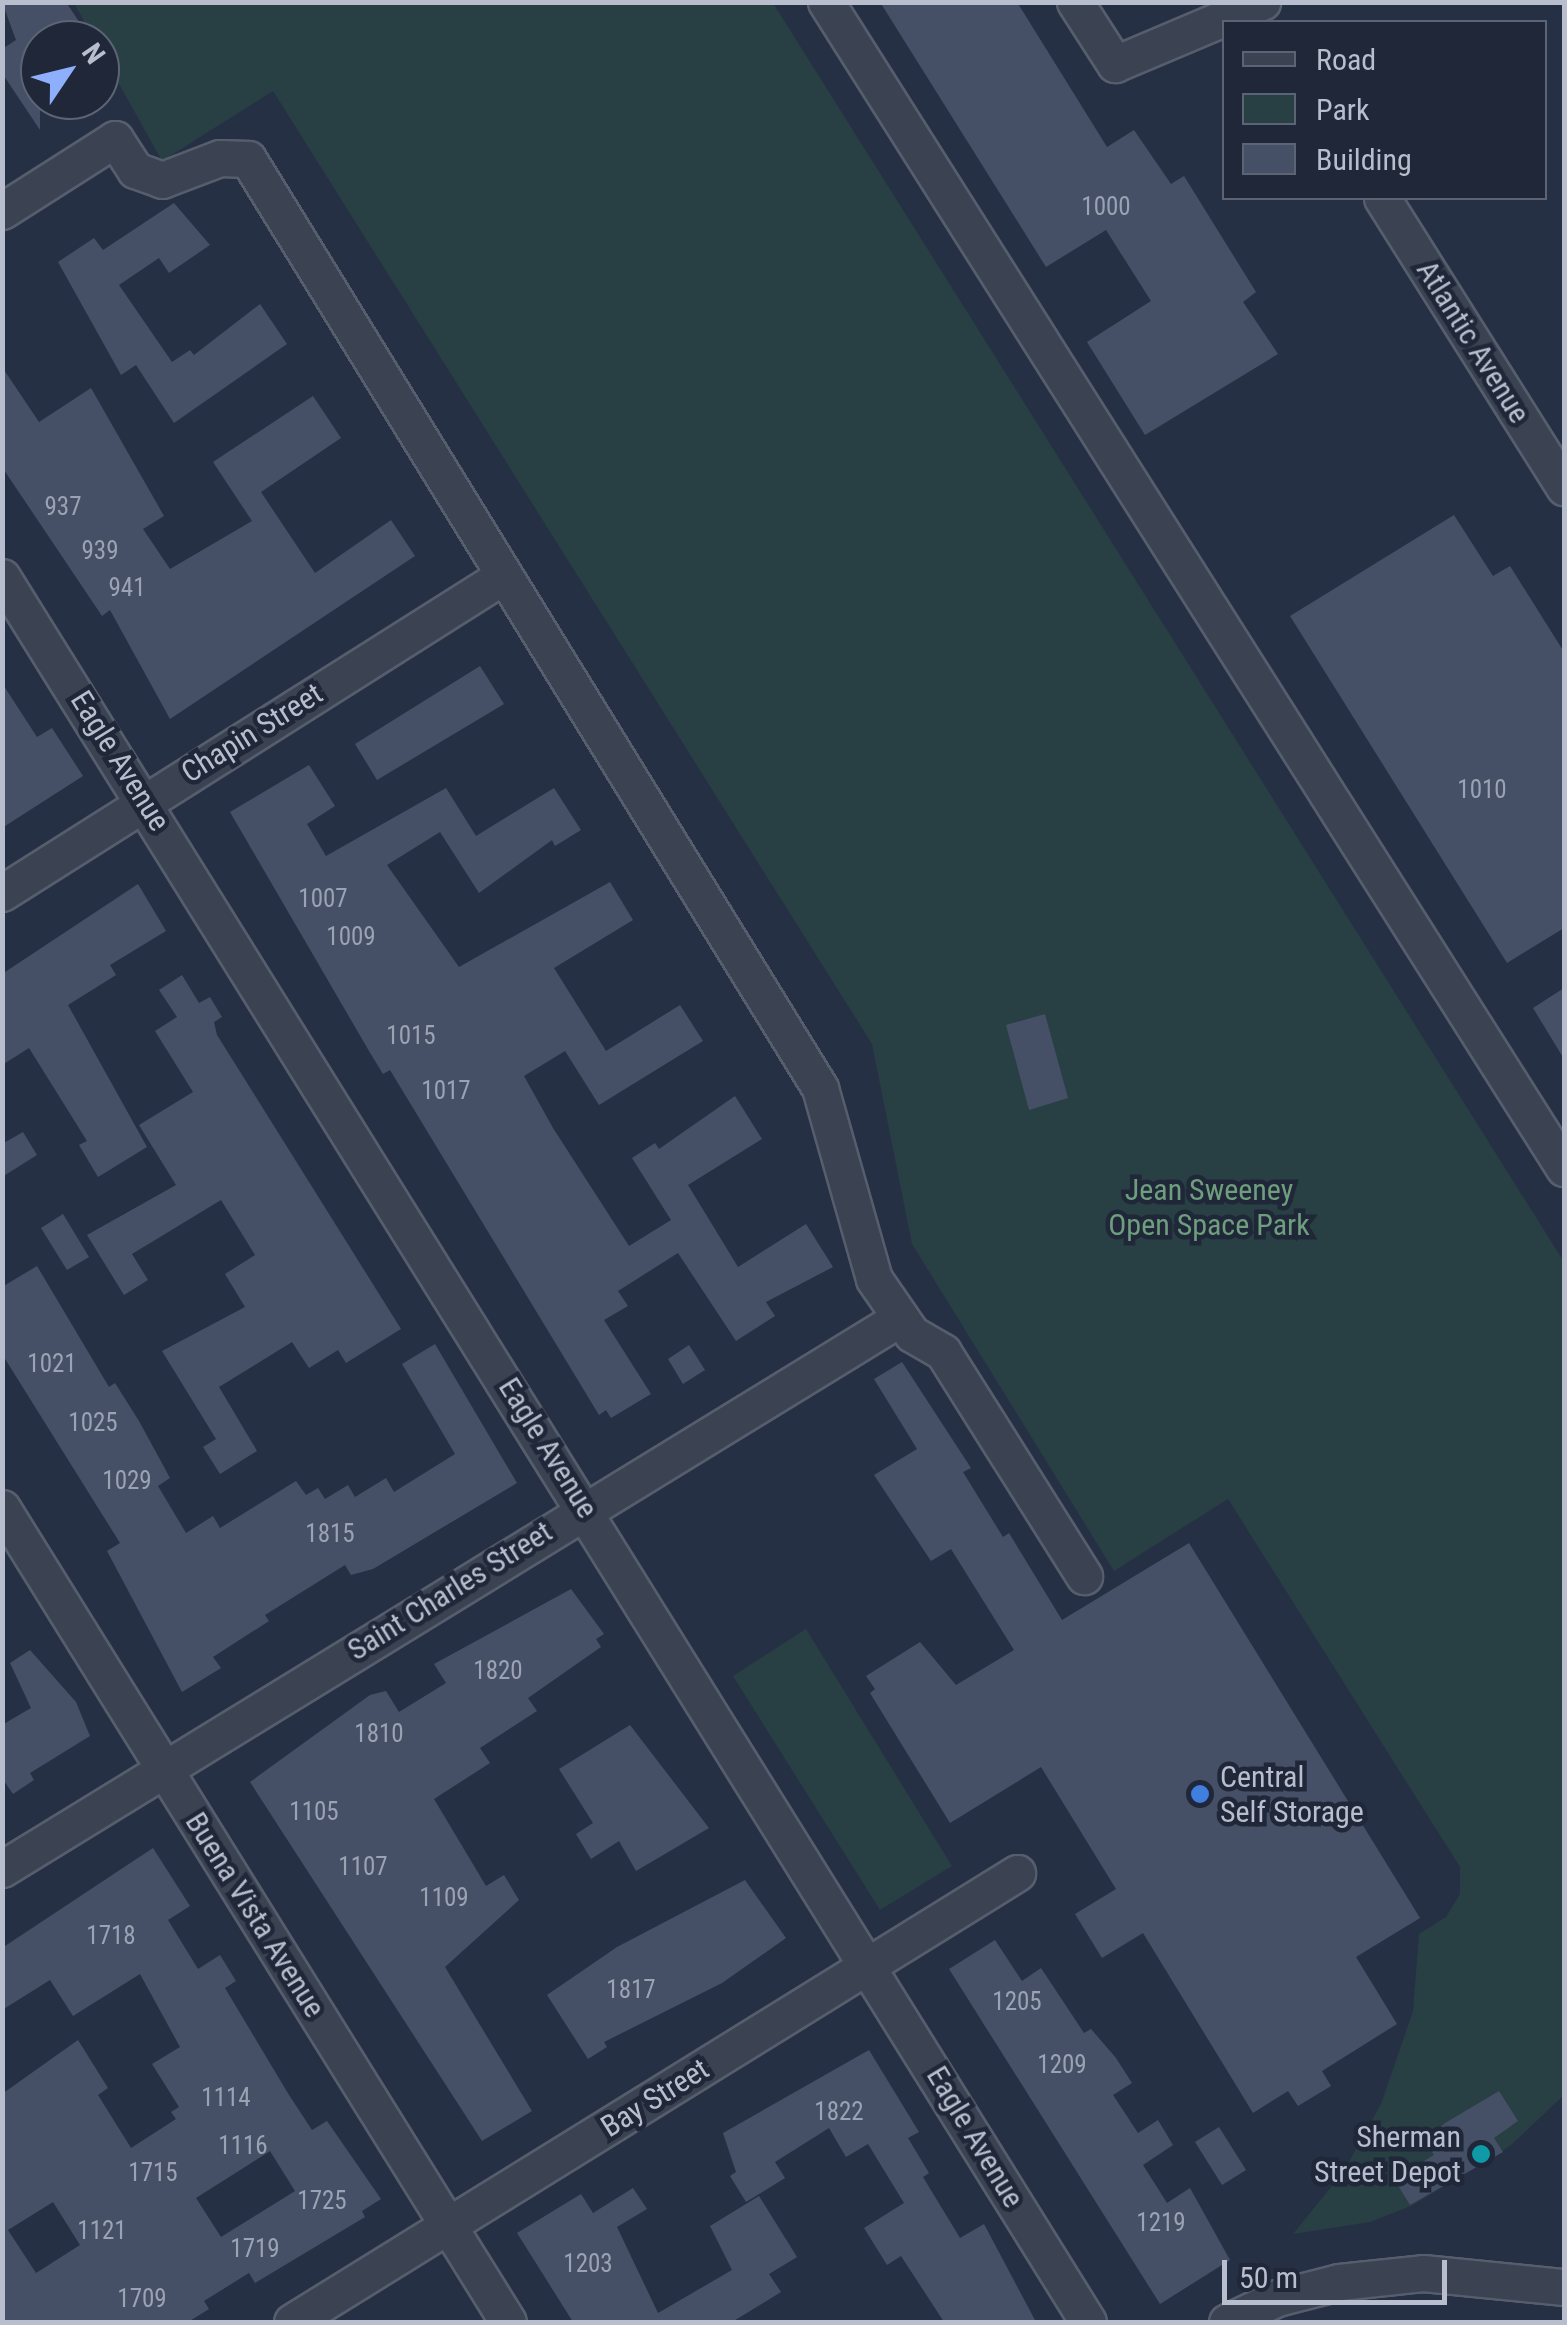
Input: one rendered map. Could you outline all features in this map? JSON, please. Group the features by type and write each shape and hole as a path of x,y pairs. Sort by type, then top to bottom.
{"street":[{"path":"826,2 1564,1168"},
{"path":"1075,2 1115,64 1264,2"},
{"path":"2,211 115,139 135,170 162,180 220,158 248,159 820,1088 874,1279 900,1318 942,1352 1084,1576"},
{"name":"Atlantic Avenue","path":"1383,200 1564,487"},
{"name":"Chapin Street","path":"2,893 503,576"},
{"name":"Eagle Avenue","path":"2,578 145,800 586,1508 1088,2322"},
{"name":"Saint Charles Street","path":"2,1870 586,1508 755,1411 900,1318"},
{"name":"Buena Vista Avenue","path":"2,1508 508,2322"},
{"name":"Bay Street","path":"292,2322 1017,1873"},
{"path":"1227,2322 1276,2298 1356,2280 1490,2274 1564,2287"}],"green space":[{"name":"Jean Sweeney Open Space Park","path":"74,3 773,3 1564,1262 1564,2095 1510,2146 1411,2206 1370,2222 1293,2234 1344,2171 1381,2104 1413,2011 1419,1934 1446,1917 1460,1894 1460,1867 1228,1499 1114,1571 912,1244 872,1044 273,91 162,161 120,86 120,20 83,20"},
{"path":"806,1629 952,1866 880,1910 733,1676"}],"building":[{"path":"2,2 66,2 78,20 20,20 20,100 2,73 2,49 16,40"},
{"path":"880,2 1017,2 1107,147 1134,130 1171,184 1184,176 1256,292 1243,302 1278,354 1145,435 1087,342 1151,301 1106,230 1046,267"},
{"path":"174,203 210,245 169,273 159,258 119,285 172,362 190,350 194,355 260,304 287,344 174,423 136,365 121,375 58,262 94,238 103,250"},
{"path":"2,367 39,422 91,388 164,516 143,529 170,569 252,521 213,462 313,396 341,438 261,492 315,573 391,520 415,556 170,719 110,610 102,616 2,467"},
{"path":"1454,515 1493,576 1510,566 1564,652 1564,928 1507,963 1290,616"},
{"path":"480,666 504,704 377,780 355,744"},
{"path":"2,683 37,737 52,728 83,776 2,828"},
{"path":"309,765 335,806 307,824 326,856 446,788 476,836 554,788 581,830 555,846 552,840 479,893 440,832 387,865 459,967 610,882 633,920 554,968 606,1051 680,1005 703,1041 599,1105 565,1051 524,1076 553,1128 629,1246 671,1220 632,1158 655,1143 659,1149 735,1096 762,1139 688,1185 738,1267 806,1224 833,1267 766,1302 775,1316 736,1341 678,1253 618,1291 628,1306 604,1320 651,1394 611,1418 606,1410 599,1415 390,1070 383,1074 230,812"},
{"path":"138,884 166,931 110,965 116,975 68,1005 147,1147 98,1177 79,1145 87,1141 29,1048 2,1065 2,974"},
{"path":"182,975 199,1003 210,997 222,1017 214,1022 217,1035 401,1329 346,1363 338,1350 309,1368 292,1342 219,1387 257,1451 220,1474 203,1447 216,1439 162,1351 245,1307 225,1274 255,1255 221,1200 132,1254 148,1280 124,1295 87,1235 176,1185 139,1125 193,1092 155,1031 177,1017 159,990"},
{"path":"1564,988 1564,1059 1533,1008"},
{"path":"1045,1014 1068,1098 1029,1110 1006,1025"},
{"path":"23,1132 37,1155 2,1177 2,1144"},
{"path":"63,1214 89,1257 67,1270 41,1228"},
{"path":"37,1266 109,1387 115,1383 139,1421 170,1478 158,1486 186,1533 213,1516 220,1528 296,1481 306,1495 318,1488 325,1499 348,1485 355,1497 386,1478 394,1492 455,1454 402,1364 435,1344 517,1483 373,1569 351,1575 345,1565 265,1615 269,1621 213,1657 221,1668 182,1692 107,1551 120,1543 2,1354 2,1287"},
{"path":"689,1345 705,1370 683,1384 668,1359"},
{"name":"Central Self Storage","path":"902,1362 971,1468 963,1472 1003,1537 1009,1533 1062,1620 1189,1543 1420,1918 1356,1957 1397,2024 1322,2071 1331,2086 1298,2106 1288,2091 1253,2113 1143,1933 1102,1958 1075,1914 1116,1889 1041,1767 950,1823 870,1693 875,1689 866,1676 920,1642 956,1685 1014,1650 951,1549 931,1561 874,1475 917,1449 874,1379"},
{"path":"571,1589 604,1634 596,1639 601,1647 528,1698 537,1711 480,1748 490,1763 434,1799 486,1886 504,1875 519,1900 445,1967 532,2111 482,2141 250,1782 370,1695 386,1691 399,1712 446,1683 434,1664"},
{"path":"30,1650 76,1702 90,1736 30,1773 34,1780 13,1794 2,1778 2,1725 31,1708 10,1663"},
{"path":"630,1725 709,1828 636,1871 619,1841 591,1859 576,1834 593,1823 559,1769"},
{"path":"153,1848 190,1906 168,1920 198,1969 220,1955 236,1981 225,1988 312,2130 327,2121 381,2199 362,2211 365,2217 255,2283 249,2273 204,2301 209,2309 188,2322 2,2322 2,2094 78,2040 108,2088 98,2095 131,2148 176,2119 171,2112 179,2107 152,2064 180,2047 140,1974 73,2016 50,1980 2,2010 2,1948","holes":["270,2151 295,2191 221,2237 196,2198","53,2202 80,2245 36,2273 8,2230"]},
{"path":"745,1880 786,1938 722,1983 604,2042 607,2047 588,2059 547,1995 617,1947"},
{"path":"995,1940 1022,1981 1041,1968 1084,2033 1091,2029 1116,2058 1132,2083 1113,2095 1138,2133 1158,2120 1173,2145 1143,2165 1167,2203 1190,2188 1230,2260 1160,2304 949,1969"},
{"path":"869,2050 919,2132 908,2138 929,2173 923,2177 960,2238 984,2224 1036,2322 944,2322 901,2256 887,2265 864,2228 904,2203 868,2144 846,2157 829,2128 775,2162 785,2178 746,2202 730,2176 736,2172 723,2133"},
{"name":"Sherman Street Depot","path":"1499,2091 1518,2121 1494,2138 1503,2152 1410,2205 1394,2179 1434,2155 1425,2141 1445,2123"},
{"path":"1219,2127 1246,2170 1222,2185 1195,2142"},
{"path":"633,2188 647,2209 617,2227 658,2313 732,2270 710,2226 759,2196 797,2257 769,2274 781,2292 732,2322 573,2322 517,2233 581,2194 593,2213"}],"place":[{"name":"Central Self Storage","path":"1200,1794"},
{"name":"Sherman Street Depot","path":"1481,2154"}]}
